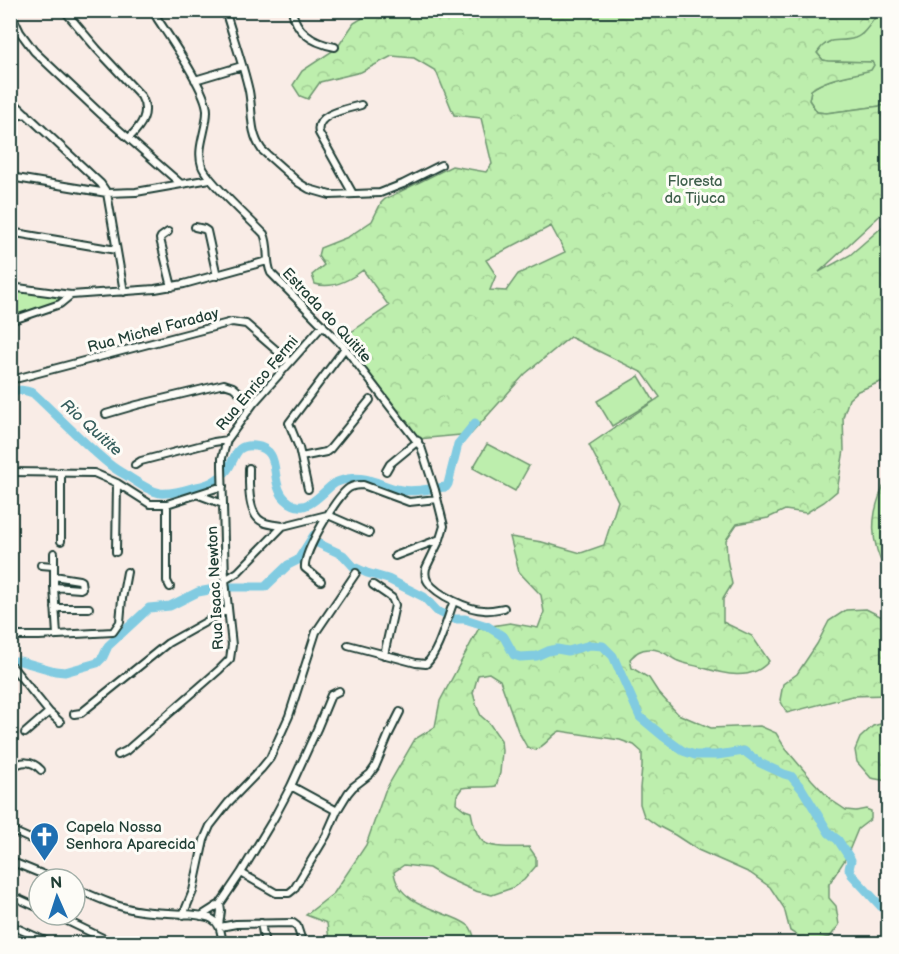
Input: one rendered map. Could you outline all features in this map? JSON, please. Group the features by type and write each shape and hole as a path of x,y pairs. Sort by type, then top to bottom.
{"street":[{"path":"64,10 145,102 146,111 143,123 129,138"},
{"path":"10,177 107,193 136,192 210,180 202,168 201,157 201,144 207,118 205,100 153,10"},
{"path":"225,10 249,92 252,130 257,143 299,183 309,189 330,195 380,193 441,165"},
{"path":"292,10 297,27 301,31 320,43 335,47"},
{"path":"11,14 20,33 34,51 102,115 181,184"},
{"path":"195,80 242,66"},
{"path":"10,99 101,184 107,193 124,292"},
{"path":"352,194 319,133 318,127 324,117 361,105"},
{"path":"10,117 27,114"},
{"name":"Estrada do Quitite","path":"210,180 264,234 267,243 267,261 271,273 345,348 423,450 444,526 426,568 427,582 454,601 481,610 504,608"},
{"path":"195,227 207,231 217,276"},
{"path":"10,232 117,250"},
{"path":"168,232 160,239 172,287"},
{"path":"10,287 71,296 124,292 172,287 267,261"},
{"path":"10,321 62,303 71,296"},
{"name":"Rua Michel Faraday","path":"10,379 232,322 246,324 290,362"},
{"name":"Rua Enrico Fermi","path":"135,465 141,461 227,440 253,404 322,325"},
{"path":"308,489 297,441 289,427 289,421 345,348"},
{"path":"106,414 224,384 233,387 253,404"},
{"path":"301,457 326,452 330,449 370,400"},
{"name":"Rua Isaac Newton","path":"118,755 126,751 230,659 232,645 225,582 222,467 227,440"},
{"path":"386,471 390,464 417,441"},
{"path":"249,468 252,511 262,522 283,526 324,516 369,533"},
{"path":"10,472 94,473 117,483 150,504 167,504 198,495 223,484"},
{"path":"61,472 62,540"},
{"path":"116,552 117,483"},
{"path":"321,581 304,565 324,516 348,489 360,484 409,502 437,499"},
{"path":"198,495 223,504"},
{"path":"167,504 167,581 170,587"},
{"path":"225,582 238,572 283,526"},
{"path":"394,556 440,539"},
{"path":"54,552 57,635"},
{"path":"41,565 53,566"},
{"path":"10,636 110,633 120,622 127,572"},
{"path":"183,915 193,891 204,840 210,826 228,802 270,758 289,716 316,632 356,573"},
{"path":"54,576 79,580 82,586 80,589 54,587"},
{"path":"373,585 392,598 395,605 384,655"},
{"path":"348,645 426,664 446,624 454,601"},
{"path":"55,608 89,608"},
{"path":"74,714 81,713 168,643 227,610"},
{"path":"10,664 49,712 60,722"},
{"path":"201,916 220,904 241,873 291,786 331,695 339,691"},
{"path":"25,733 49,712"},
{"path":"241,873 276,893 288,893 294,889 326,836 337,811 353,787 370,774 375,767 400,712"},
{"path":"10,777 13,767 26,762 41,770"},
{"path":"291,786 337,811"},
{"path":"10,830 37,842"},
{"path":"10,861 27,868"},
{"path":"87,893 122,908 159,914 210,917 219,926"},
{"path":"10,894 27,902"},
{"path":"220,904 219,926 223,944"},
{"path":"261,923 266,944"},
{"path":"219,926 295,923 303,944"},
{"path":"10,925 52,944"},
{"path":"80,927 115,944"}],"green space":[{"name":"Floresta da Tijuca","path":"374,11 880,11 859,36 849,40 830,41 817,53 823,60 828,61 872,62 874,65 871,70 818,86 811,90 809,100 817,112 826,113 888,105 888,208 819,272 850,255 888,222 888,379 858,391 849,399 843,417 844,450 837,491 806,513 785,510 768,518 737,524 726,540 732,584 723,599 723,622 752,636 769,661 754,672 727,674 683,663 653,649 636,653 630,659 632,668 649,678 678,714 711,728 760,726 776,733 785,748 831,800 846,810 871,811 871,819 858,829 846,858 829,884 829,898 836,906 839,925 830,937 804,940 790,931 784,908 770,887 750,873 698,850 644,816 640,804 642,752 634,745 620,740 560,731 535,750 527,747 518,731 500,680 489,673 478,675 473,693 481,716 501,740 500,773 496,786 462,788 457,795 456,803 471,812 475,829 482,841 495,846 529,847 536,857 536,866 524,880 512,888 492,895 475,891 429,868 404,865 394,872 401,890 416,902 469,926 476,943 325,943 329,940 327,923 306,915 334,893 366,845 385,791 415,739 435,727 440,701 479,628 510,623 538,628 544,612 541,595 519,572 510,537 542,542 581,553 604,545 618,501 589,445 660,397 643,373 570,337 525,374 471,434 418,439 358,361 351,348 341,339 389,306 363,270 347,280 328,285 315,284 312,275 324,265 318,256 320,248 348,237 372,221 385,199 452,166 486,172 492,164 481,118 454,115 436,71 414,58 392,56 361,72 320,82 308,99 300,96 293,85 302,71 337,48 354,23","holes":["551,226 565,252 518,274 506,291 490,290 496,275 486,260"]},
{"path":"880,11 888,11 888,105 826,113 817,112 809,100 811,90 832,79 871,69 872,62 828,61 823,60 817,53 822,46 832,40 862,34"},
{"path":"10,290 56,297 60,300 58,304 11,320"},
{"path":"639,376 654,401 612,426 597,401"},
{"path":"487,444 529,466 515,491 473,468"},
{"path":"888,477 888,570 880,559 875,540 874,522 877,503"},
{"path":"866,609 888,620 888,695 852,696 787,713 780,700 783,684 797,674 829,621 846,610"},
{"path":"888,722 887,781 871,778 857,762 855,750 860,738 873,726"}],"waterway":[{"name":"Rio Quitite","path":"10,392 22,390 33,393 112,466 160,493 180,491 214,481 226,471 237,452 243,447 255,446 265,449 271,455 274,463 279,490 285,499 300,506 311,503 335,483 355,478 406,491 446,487 458,444 475,423"},
{"path":"14,661 65,672 97,663 108,646 149,608 170,606 198,592 220,588 265,587 288,565 298,560 314,535"},
{"path":"311,540 343,555 354,567 388,579 424,597 437,611 454,619 465,619 487,626 504,637 514,655 537,656 557,649 568,651 590,645 603,646 613,656 640,717 683,751 695,755 744,751 760,763 791,776 802,789 829,833 838,840 851,860 849,869 852,875 888,914"}],"place":[{"name":"Capela Nossa Senhora Aparecida","path":"45,862"}]}
